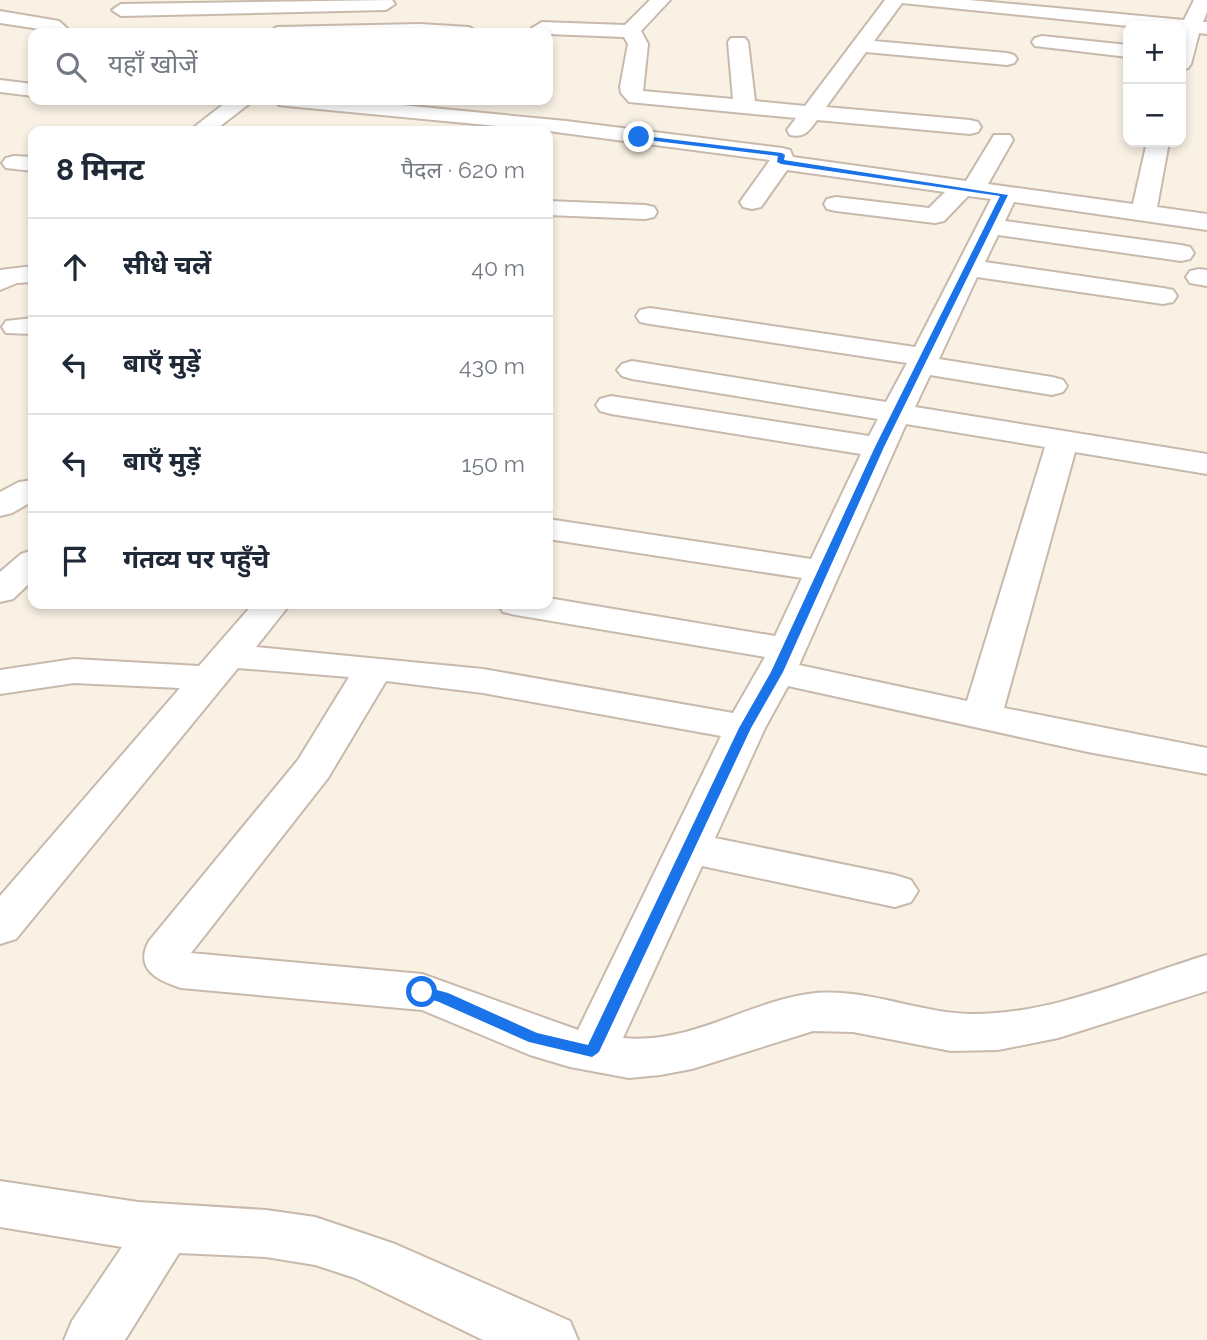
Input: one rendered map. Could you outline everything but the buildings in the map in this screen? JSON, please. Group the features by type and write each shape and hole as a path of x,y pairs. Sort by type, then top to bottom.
{"street":[{"path":"631,31 661,0"},
{"path":"752,202 810,113 895,0"},
{"path":"909,0 1199,28"},
{"path":"1186,52 1199,28 1203,0"},
{"path":"121,10 387,2 406,4"},
{"path":"0,17 58,28"},
{"path":"0,38 36,22"},
{"path":"543,23 631,31"},
{"path":"631,31 638,44 631,87 634,96 644,99 970,127"},
{"path":"1042,42 1123,50"},
{"path":"738,43 745,107"},
{"path":"861,46 1007,59"},
{"path":"846,67 872,70"},
{"path":"0,86 28,89"},
{"path":"829,89 856,92"},
{"path":"207,126 236,105"},
{"path":"327,105 497,126"},
{"path":"514,126 520,105"},
{"path":"553,132 781,158 982,200 1181,253"},
{"path":"592,1052 745,728 782,661 889,430 968,268 982,200 1002,140"},
{"path":"1143,213 1157,147"},
{"path":"836,204 935,216 982,200 1143,213 1207,222"},
{"path":"553,208 645,212"},
{"path":"968,268 1163,296"},
{"path":"0,282 13,274 28,274"},
{"path":"650,316 924,361 1052,386"},
{"path":"632,370 889,430"},
{"path":"611,405 889,430 1063,440 1207,464"},
{"path":"982,716 1063,440"},
{"path":"0,506 28,491"},
{"path":"553,530 823,571"},
{"path":"0,592 28,566"},
{"path":"0,927 268,609"},
{"path":"539,609 782,661 982,716 1207,761"},
{"path":"0,682 74,671 218,667 374,668 483,681 745,728"},
{"path":"374,668 313,769 171,945 166,953 167,960 181,970 422,992 443,997 534,1038 627,1058 655,1057 722,1040 790,1016 813,1012 859,1014 948,1032 994,1033 1067,1017 1207,973"},
{"path":"688,848 895,891"},
{"path":"0,1204 112,1224 265,1232 314,1240 359,1254 512,1327 549,1340"},
{"path":"93,1340 165,1228"}],"route":[{"path":"422,992 443,997 534,1038 592,1052 745,728 777,672 880,447 1005,195 781,162 782,155 639,137"}]}
